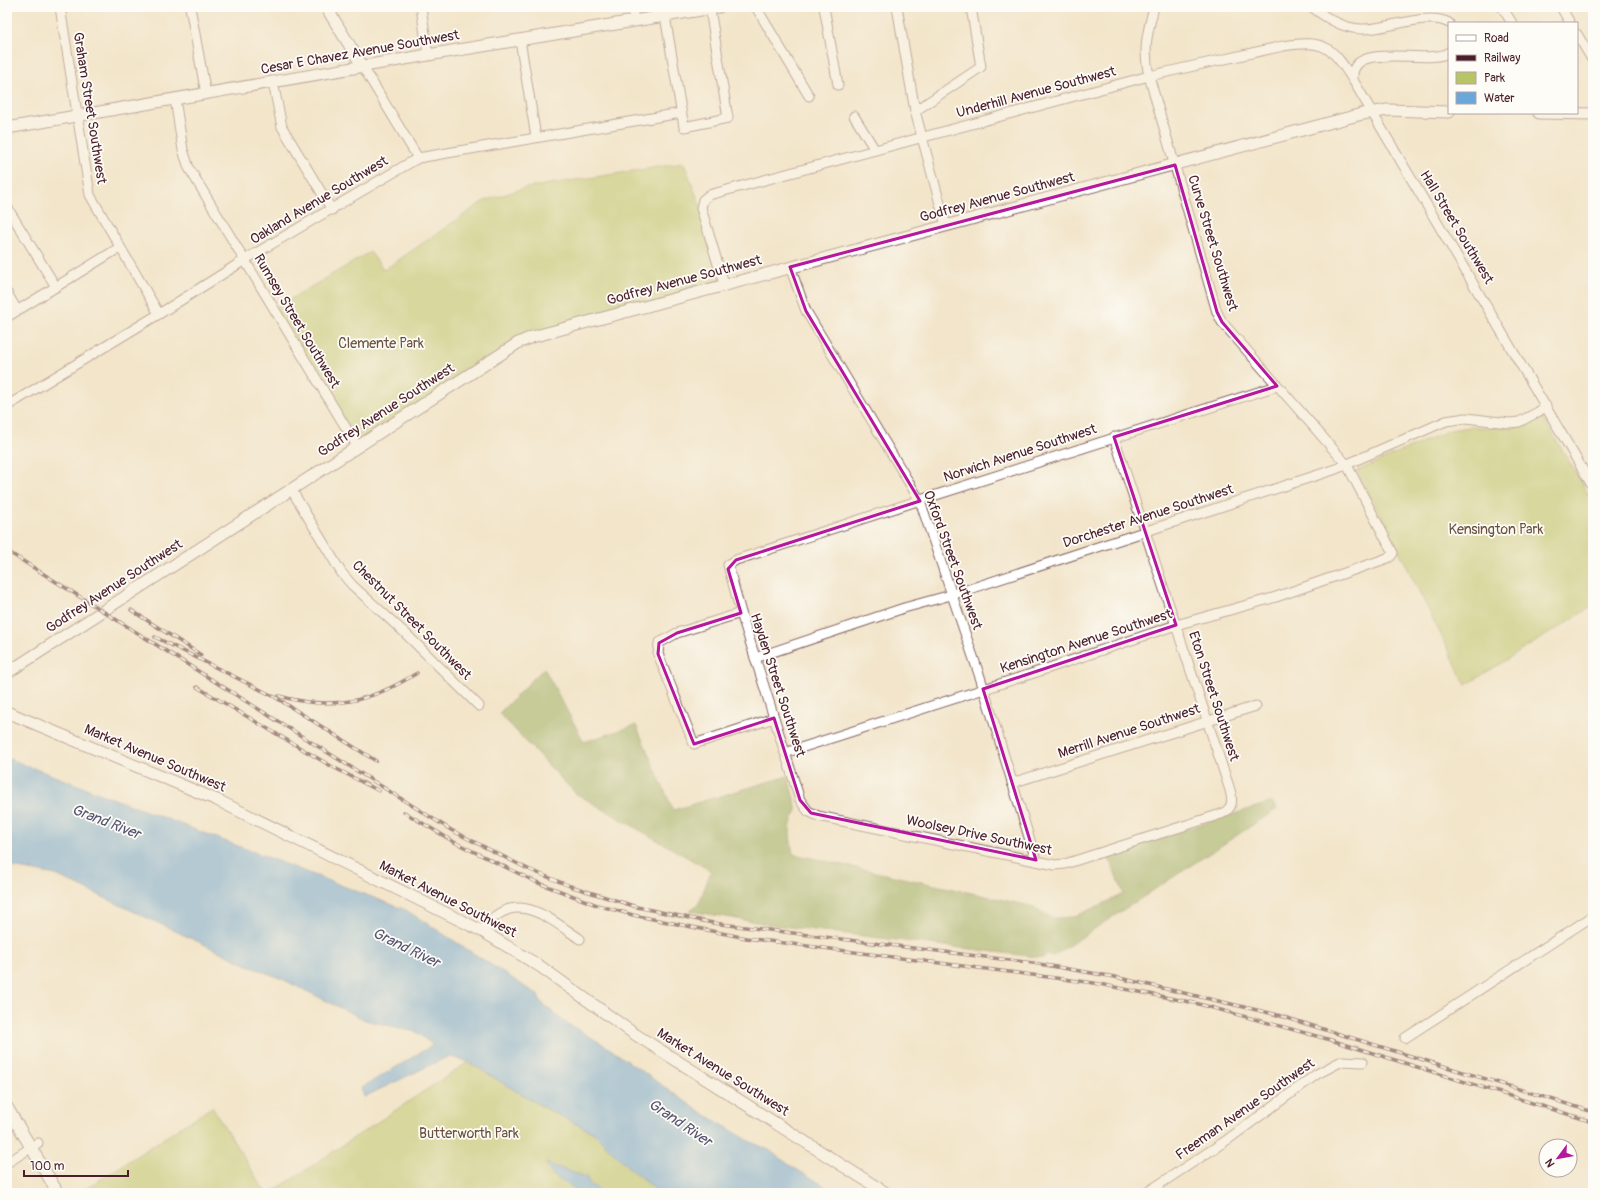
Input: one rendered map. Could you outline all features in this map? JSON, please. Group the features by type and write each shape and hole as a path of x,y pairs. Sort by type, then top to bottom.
{"main road":[{"path":"326,7 363,67"},
{"name":"Cesar E Chavez Avenue Southwest","path":"7,128 428,55 714,8"},
{"name":"Godfrey Avenue Southwest","path":"7,673 357,446 526,339 724,284 1372,112 1388,110 1448,112"},
{"path":"1578,114 1593,114"},
{"name":"Market Avenue Southwest","path":"7,712 217,800 482,931 541,967 638,1037 886,1193"},
{"path":"7,1107 34,1146 58,1193"}],"street":[{"name":"Graham Street Southwest","path":"60,7 90,195 119,248 159,314"},
{"path":"190,7 206,94"},
{"path":"421,7 428,55"},
{"path":"632,7 634,21"},
{"path":"756,7 809,96"},
{"path":"824,7 838,85"},
{"path":"897,7 915,111 946,226"},
{"path":"915,111 981,66 971,7"},
{"name":"Curve Street Southwest","path":"1154,7 1146,37 1145,56 1149,76 1217,312 1222,322 1347,465 1393,553"},
{"path":"1312,7 1341,25 1365,29 1435,18 1448,22"},
{"path":"1502,7 1511,22"},
{"path":"1561,7 1569,22"},
{"path":"665,16 684,127 728,118 714,8"},
{"path":"1578,36 1593,61"},
{"path":"520,40 536,137"},
{"name":"Underhill Avenue Southwest","path":"724,284 701,208 701,204 705,197 713,194 1196,64 1305,43 1319,44 1331,51 1345,66 1353,80"},
{"path":"1353,80 1352,74 1356,65 1366,59 1412,55 1439,57 1448,52"},
{"path":"363,67 418,158"},
{"name":"Hall Street Southwest","path":"1353,80 1593,487"},
{"path":"273,82 282,127 332,210"},
{"name":"Rumsey Street Southwest","path":"175,99 183,150 189,168 357,446"},
{"name":"Oakland Avenue Southwest","path":"7,406 159,314 244,260 332,210 418,158 536,137 681,114"},
{"path":"854,116 875,150"},
{"path":"7,207 56,287"},
{"path":"7,317 119,248"},
{"name":"Oxford Street Southwest","path":"790,267 806,311 920,501 983,689 1036,860"},
{"path":"7,293 17,310"},
{"name":"Norwich Avenue Southwest","path":"728,565 736,560 1114,437 1277,386"},
{"name":"Dorchester Avenue Southwest","path":"755,658 904,608 951,595 1347,465 1446,421 1466,418 1508,423 1519,422 1546,406"},
{"name":"Eton Street Southwest","path":"1114,437 1208,720 1230,790 1232,804"},
{"name":"Chestnut Street Southwest","path":"291,490 341,572 352,585 405,633 479,706"},
{"name":"Kensington Avenue Southwest","path":"785,753 1176,626 1276,597 1390,557 1393,553"},
{"name":"Hayden Street Southwest","path":"728,565 741,613 800,800 808,811"},
{"path":"741,613 677,634 659,643 658,654 694,744 774,718"},
{"name":"Merrill Avenue Southwest","path":"1012,783 1256,706"},
{"name":"Woolsey Drive Southwest","path":"808,811 818,816 1055,865 1065,864 1227,812 1232,804"},
{"path":"482,931 496,915 513,908 524,908 534,910 545,916 580,939"},
{"path":"1405,1038 1593,916"},
{"name":"Freeman Avenue Southwest","path":"1146,1193 1227,1140 1317,1074 1342,1061 1363,1062"},
{"path":"7,1163 34,1146"}],"highlighted area":[{"path":"1175,165 1217,312 1222,322 1277,386 1114,437 1176,625 983,689 1036,860 811,813 800,800 774,718 694,744 658,654 659,643 677,633 741,613 728,569 736,560 920,501 806,311 790,267"}],"green space":[{"name":"Clemente Park","path":"684,163 701,208 724,284 532,337 357,446 274,309 370,252 384,270 484,201 525,188"},
{"name":"Kensington Park","path":"1538,418 1543,418 1545,421 1593,502 1593,606 1466,685 1357,471 1450,430 1469,427 1516,427"},
{"path":"544,668 584,742 636,725 673,810 788,776 797,811 792,822 790,832 793,854 1031,906 1052,918 1074,917 1124,894 1107,854 1272,802 1277,809 1053,956 1045,955 1044,958 773,925 690,911 699,903 711,871 575,793 499,713"},
{"name":"Butterworth Park","path":"468,1062 543,1107 594,1133 628,1167 660,1193 271,1193"},
{"path":"212,1107 266,1193 87,1193 84,1190"}],"water":[{"name":"Grand River","path":"7,758 406,910 538,995 540,1001 563,1021 606,1046 696,1109 751,1142 769,1150 791,1166 837,1193 660,1193 628,1167 594,1133 543,1107 468,1062 449,1056 364,1097 361,1088 433,1045 416,1032 365,1020 282,979 252,967 56,875 7,866"},
{"path":"546,1163 586,1177 590,1184 604,1193 586,1193 570,1186 552,1175"}],"railway":[{"path":"7,551 451,830 528,869 570,886 637,907 713,923 1033,963 1115,977 1274,1014 1593,1112"},
{"path":"131,610 201,655"},
{"path":"155,637 275,697 376,761"},
{"path":"279,696 298,701 316,703 351,701 383,691 417,673"},
{"path":"197,687 331,766 379,791"},
{"path":"404,812 454,842 536,882 597,905 633,915 746,938 1094,983 1195,1003 1331,1040 1593,1122"}]}
